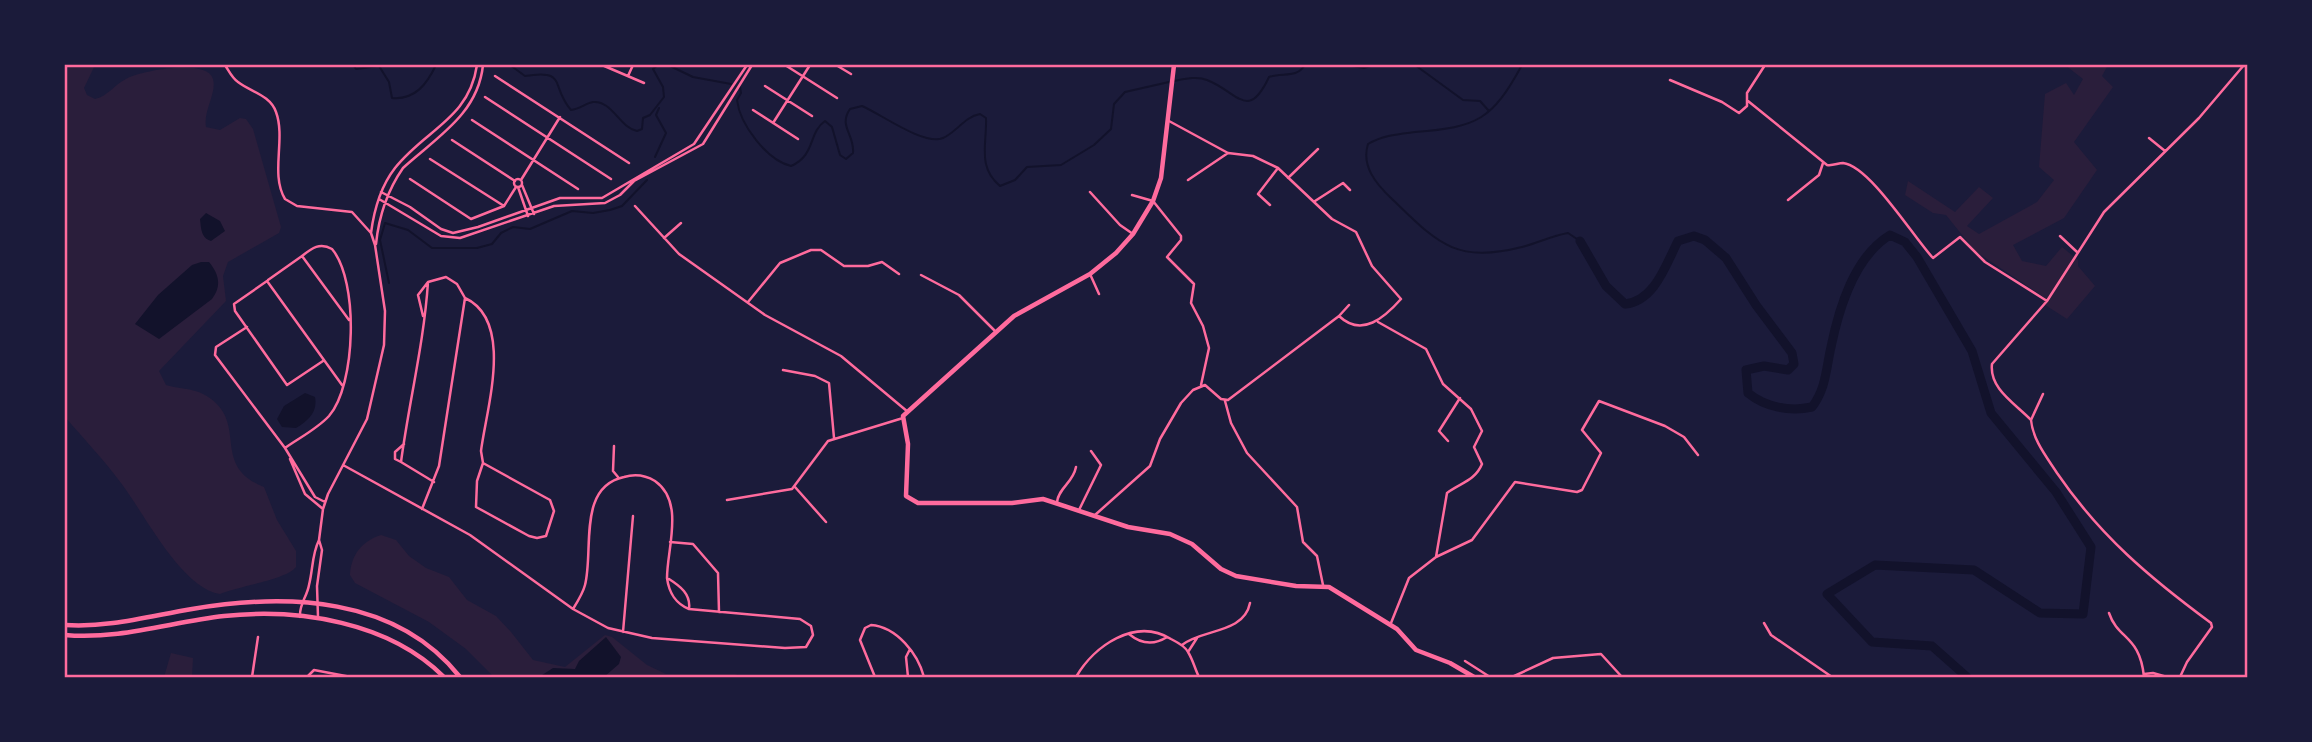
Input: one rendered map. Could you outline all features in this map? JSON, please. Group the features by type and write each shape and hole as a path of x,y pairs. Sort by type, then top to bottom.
{"main road":[{"path":"1174,65 1161,178 1153,201 1133,234 1116,253 1090,274 1027,308 996,332 908,412 903,418 908,444 904,489 911,500 918,503 1002,503 1040,498 1128,527 1181,538 1222,569 1236,576 1296,586 1323,585 1390,625 1416,650 1450,663 1474,677"},
{"path":"65,625 97,625 236,603 303,601 356,610 390,622 424,642 460,677"},
{"path":"65,635 119,634 225,616 300,617 352,626 396,641 444,677"}],"street":[{"path":"225,65 235,80 262,96 276,110 280,133 279,176 285,199 298,205 352,212 371,233 385,311 382,359 367,419 325,502 319,540 300,617"},
{"path":"371,233 381,192 396,167 468,98 477,65"},
{"path":"375,245 387,196 403,168 471,107 480,88 483,65"},
{"path":"602,65 644,83"},
{"path":"628,76 633,65"},
{"path":"379,199 441,236 460,239 566,203 605,203 620,195 634,181 697,149 747,65"},
{"path":"740,79 752,65"},
{"path":"785,65 837,98"},
{"path":"773,123 810,65"},
{"path":"836,65 851,74"},
{"path":"1765,65 1747,93 1748,101 1823,163 1830,166 1844,163 1857,170 1891,202 1933,258 1960,237 1976,255 2047,300"},
{"path":"2031,420 1995,383 1992,364 2047,300 2109,206 2199,118 2244,65"},
{"path":"495,76 629,163"},
{"path":"1670,80 1722,102 1739,113 1748,101"},
{"path":"765,86 813,116"},
{"path":"485,97 611,180"},
{"path":"381,192 441,229 453,233 573,196 602,198 634,176 694,144 722,108"},
{"path":"753,110 798,139"},
{"path":"410,179 471,219 504,206 560,117"},
{"path":"472,120 578,189"},
{"path":"1169,121 1228,153 1253,156 1278,168 1332,219 1356,232 1372,266 1401,299 1378,322"},
{"path":"2149,138 2165,151"},
{"path":"452,140 515,181 534,214"},
{"path":"1287,178 1318,149"},
{"path":"1188,180 1228,153"},
{"path":"430,159 504,206"},
{"path":"1788,200 1819,175 1823,163"},
{"path":"1270,205 1258,194 1278,168"},
{"path":"515,181 521,180"},
{"path":"1315,201 1343,183 1350,190"},
{"path":"519,186 528,216"},
{"path":"1090,192 1120,225 1133,234"},
{"path":"1094,515 1150,466 1160,439 1181,403 1201,385 1209,348 1203,326 1191,303 1194,284 1168,258 1181,236 1153,201 1132,195"},
{"path":"393,207 397,201"},
{"path":"635,206 679,254 748,302 818,346 841,356 908,412"},
{"path":"415,221 419,215"},
{"path":"664,238 681,223"},
{"path":"2060,236 2077,252"},
{"path":"285,448 328,416 342,385 350,348 346,283 335,252 325,246 317,246 234,304 287,385 323,361"},
{"path":"748,302 781,263 814,250 821,250 843,266 868,266 883,262 899,274"},
{"path":"302,256 349,320"},
{"path":"1090,274 1099,294"},
{"path":"921,275 959,295 996,332"},
{"path":"423,316 418,295 428,282 442,277 450,279 481,313 495,349 481,451 483,463 477,481 477,507 529,536 546,536 554,511 550,500 483,463"},
{"path":"267,281 342,385"},
{"path":"401,462 428,282"},
{"path":"422,509 435,482 465,298"},
{"path":"1225,401 1315,337 1349,305"},
{"path":"1339,316 1350,324 1378,322 1424,348 1443,384 1471,409 1482,431 1474,447 1482,464 1470,480 1447,493 1436,557"},
{"path":"247,327 216,347 215,353 285,448 301,486 312,502 323,509"},
{"path":"783,370 815,376 829,383 834,438"},
{"path":"1201,385 1205,385 1225,401 1231,423 1247,453 1297,508 1303,542 1317,556 1323,585"},
{"path":"2042,394 2031,420 2033,432 2045,456 2102,533 2142,569 2211,623 2212,627 2187,662 2180,677"},
{"path":"1448,442 1439,431 1460,398"},
{"path":"1390,625 1409,578 1436,557 1472,540 1516,482 1577,492 1582,490 1601,453 1582,430 1599,401 1665,426 1684,437 1698,455"},
{"path":"727,500 795,487 818,451 834,438 903,418"},
{"path":"404,444 396,452 396,459 435,482"},
{"path":"614,446 613,471 618,477"},
{"path":"1079,510 1101,465 1091,451"},
{"path":"290,459 317,500 325,502"},
{"path":"344,465 491,549 573,609 623,632 785,649 802,648 811,640 813,629 804,620 689,609 673,598 667,578 671,510 663,488 644,477 618,477 604,486 593,502 587,577 583,592 573,609"},
{"path":"1057,502 1060,491 1073,479 1076,467"},
{"path":"301,486 307,484"},
{"path":"795,487 826,522"},
{"path":"623,632 633,516"},
{"path":"316,619 320,611 318,603 322,550 319,540"},
{"path":"670,542 693,544 718,573 719,612"},
{"path":"667,578 684,591 689,600 689,609"},
{"path":"1182,645 1236,623 1247,614 1250,603"},
{"path":"2109,613 2113,622 2134,643 2141,656 2144,676 2153,673 2167,677"},
{"path":"1764,623 1771,635 1832,677"},
{"path":"875,677 861,645 865,628 871,625 882,627 909,649 924,677"},
{"path":"1076,677 1099,649 1129,634 1144,632 1168,636 1182,645 1199,677"},
{"path":"1129,634 1146,643 1157,643 1168,636"},
{"path":"252,677 258,637"},
{"path":"1188,652 1197,638"},
{"path":"908,677 906,657 909,649"},
{"path":"1512,677 1553,658 1601,654 1622,677"},
{"path":"1465,661 1490,677"},
{"path":"307,677 310,672 320,670 351,677"}],"shaded area":[{"path":"65,65 95,65 84,88 87,95 95,99 134,76 172,68 199,69 208,73 214,84 206,115 206,127 220,130 240,118 246,119 253,129 281,227 279,233 228,262 223,276 226,301 159,371 166,385 203,394 217,405 225,416 238,467 247,478 264,487 277,520 296,551 296,567 282,576 220,594 205,589 191,578 164,548 114,474 65,417"},
{"path":"2065,65 2108,65 2102,76 2113,87 2074,142 2097,170 2064,218 2013,245 2022,261 2046,266 2062,247 2078,260 2078,266 2095,286 2067,319 2042,303 2045,298 1975,251 1946,215 1933,213 1905,195 1908,181 1955,212 1979,187 1993,198 1967,226 1979,234 2037,202 2054,180 2039,167 2045,94 2066,83 2074,95 2083,79"},
{"path":"206,213 220,221 225,231 211,241 205,238 201,229 200,219"},
{"path":"209,262 217,276 218,285 212,299 159,339 135,324 158,295 192,265"},
{"path":"305,393 315,397 311,416 296,428 282,427 277,419 284,406"},
{"path":"381,535 396,540 409,556 426,568 449,577 467,600 496,616 533,660 565,667 605,635 612,637 647,665 666,674 735,674 742,677 494,677 466,649 429,622 355,583 350,575 355,555 368,541"},
{"path":"606,637 621,657 619,664 604,677 539,677 553,668 575,669 579,661"},
{"path":"171,653 193,658 192,677 164,677"}],"waterway":[{"path":"353,65 356,69 379,66 389,82 392,98 414,93 429,78 436,65"},
{"path":"510,65 525,76 538,74 553,77 571,110 593,102 600,103 637,131 642,129 643,118 650,115 664,97 663,87 653,69 658,65"},
{"path":"668,65 693,77 731,84"},
{"path":"1174,81 1203,79 1248,101 1262,91 1269,77 1293,74 1305,65"},
{"path":"1347,65 1364,68 1373,65"},
{"path":"1415,65 1463,100 1480,101 1489,111"},
{"path":"1522,65 1501,98 1481,117 1454,127 1397,134 1374,141 1368,144 1366,152 1368,167 1381,187 1422,227 1448,246 1479,253 1499,252 1568,233 1580,241"},
{"path":"740,87 741,93 737,100 739,110 749,130 773,157 791,166 804,156 825,121 832,127 840,155 846,159 853,153 846,126 850,109 862,106 914,134 935,139 943,138 969,118 980,114 986,118 985,155 988,171 1000,186 1015,180 1027,167 1061,165 1094,145 1111,129 1114,104 1125,92 1169,82"},
{"path":"655,157 666,133 656,115 659,108"},
{"path":"389,283 380,240 385,223 408,230 432,248 477,248 492,244 501,233 513,227 530,229 572,211 593,213 622,206 647,180"},
{"path":"1580,241 1606,286 1625,304 1635,301 1652,289 1678,241 1694,236 1705,240 1726,258 1756,305 1792,353 1794,364 1788,370 1764,366 1746,370 1748,393 1770,405 1795,409 1812,407 1820,393 1844,300 1867,256 1890,235 1905,242 1917,257 1972,351 1991,413 2056,492 2091,547 2083,614 2040,613 1974,570 1875,565 1827,594 1872,642 1932,646 1967,677"}]}
